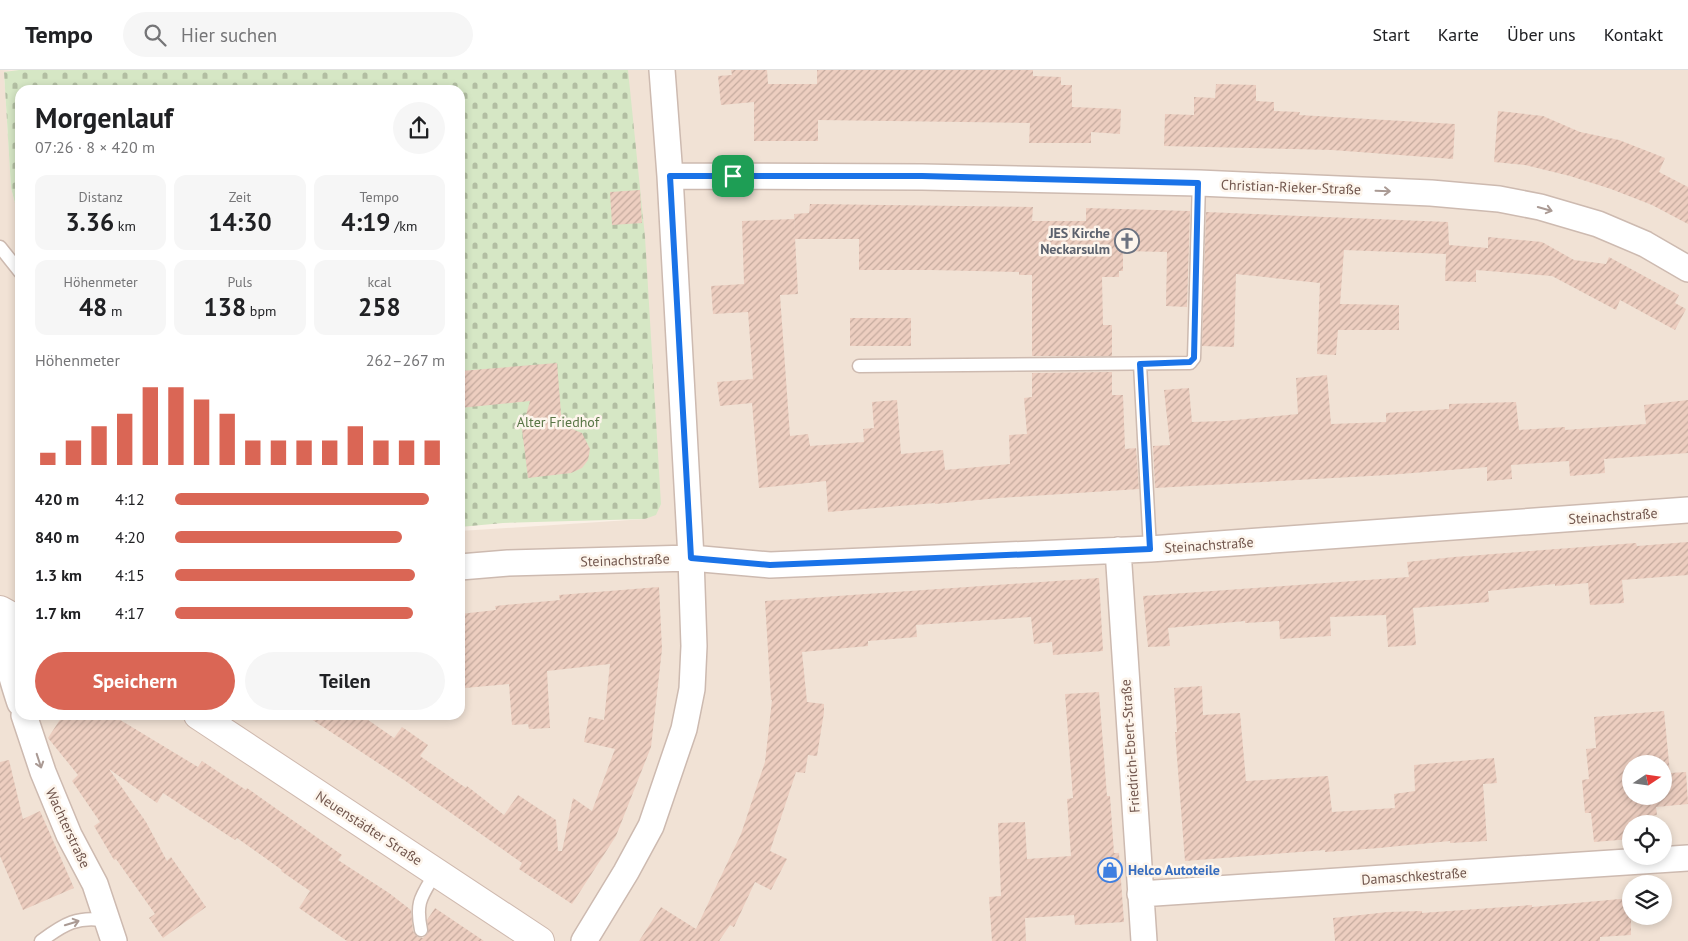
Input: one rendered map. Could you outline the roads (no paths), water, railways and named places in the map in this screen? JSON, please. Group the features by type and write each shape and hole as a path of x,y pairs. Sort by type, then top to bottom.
{"main road":[{"name":"Neuenstädter Straße","path":"206,720 436,872 535,940"}],"street":[{"path":"584,941 651,826 684,729 692,689 694,646 691,558 670,176 662,70"},
{"name":"Christian-Rieker-Straße","path":"670,176 922,176 1198,183 1431,193 1499,199 1540,207 1598,224 1645,244 1688,269"},
{"name":"Steinachstraße","path":"465,566 691,558 770,565 1150,549 1688,510"},
{"name":"Friedrich-Ebert-Straße","path":"1118,550 1144,941"},
{"path":"10,615 6,633 6,651 9,670 15,688"},
{"name":"Wachterstraße","path":"26,720 43,772 69,836 95,884 111,931"},
{"name":"Damaschkestraße","path":"1140,894 1688,858"}],"lane":[{"path":"859,366 1190,362 1194,358 1198,183"},
{"path":"0,247 15,266"},
{"path":"1140,364 1150,549"},
{"path":"421,930 418,918 419,902 436,872"},
{"path":"41,941 68,922 93,918 111,931"}],"place":[{"name":"JES Kirche Neckarsulm","path":"1127,241"},
{"name":"Helco Autoteile","path":"1110,870"}],"park label":[{"name":"Alter Friedhof","path":"558,422"}]}
